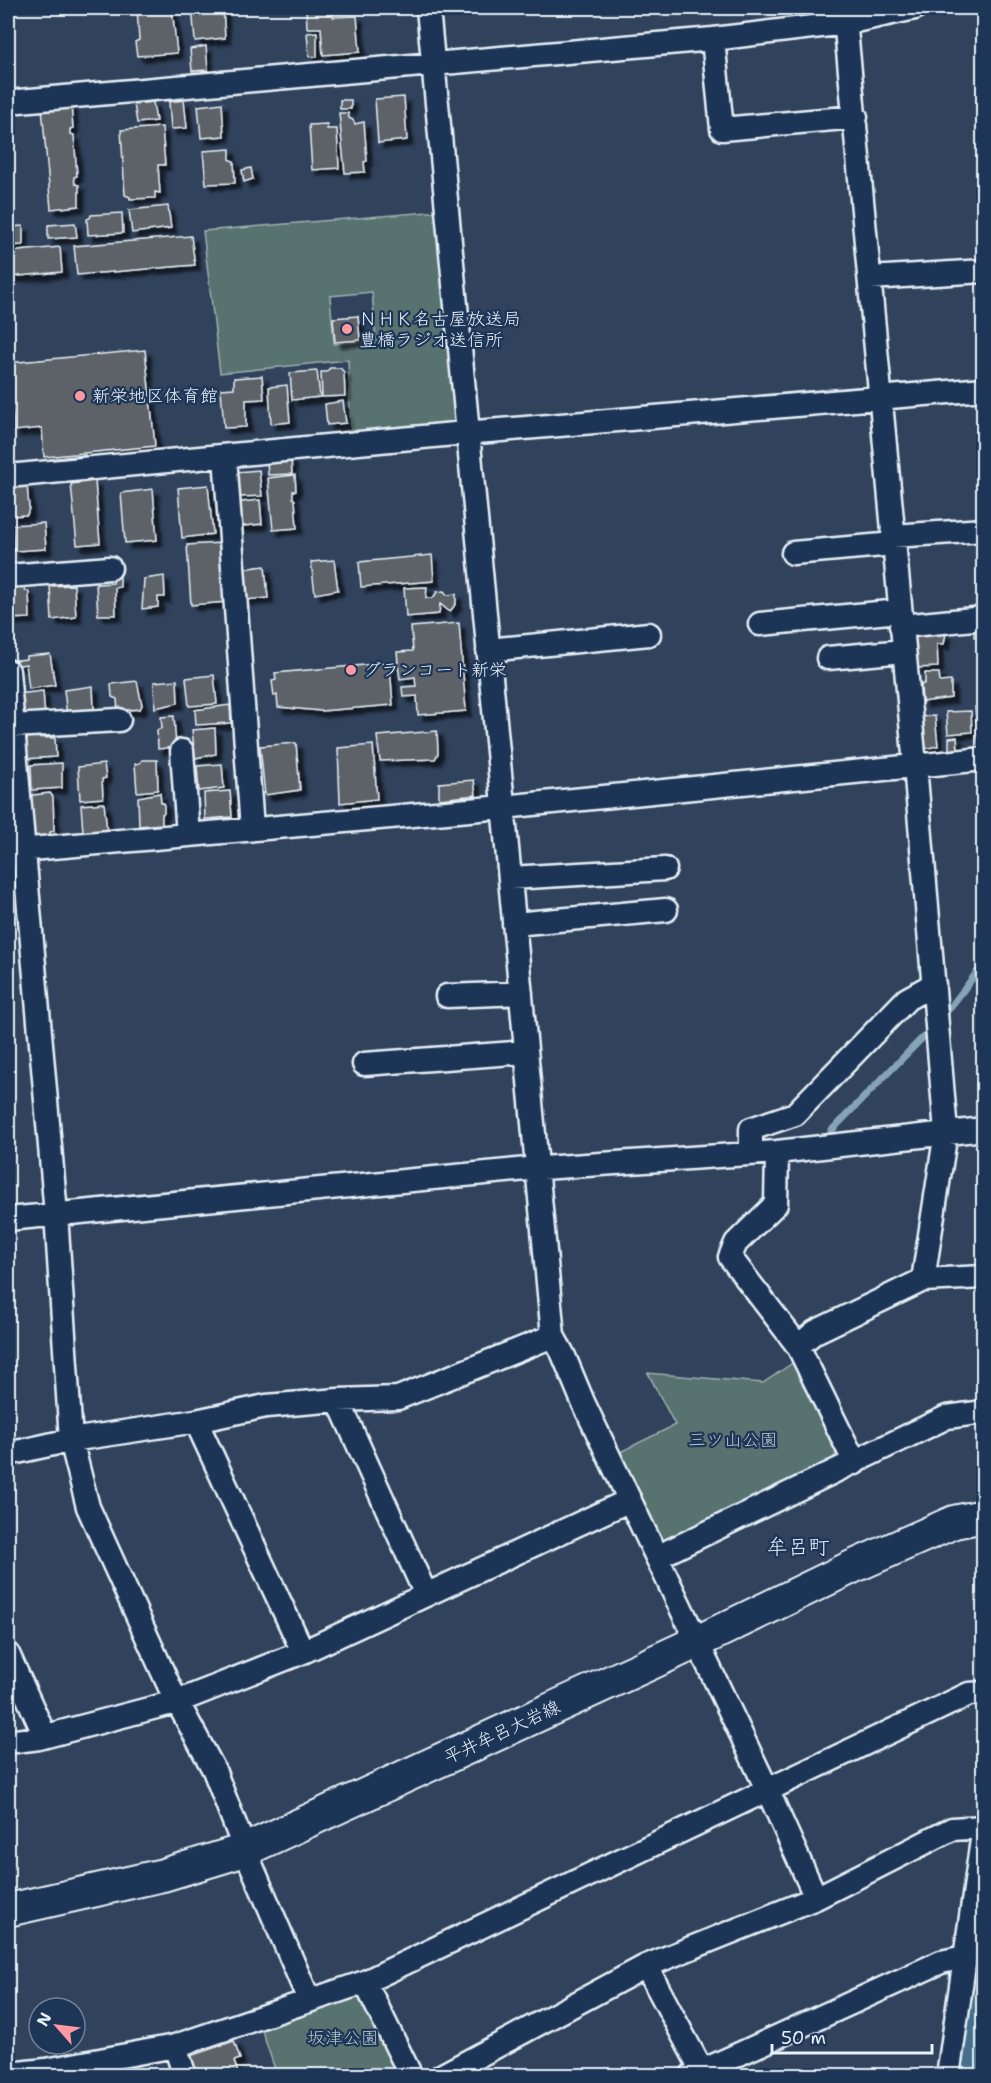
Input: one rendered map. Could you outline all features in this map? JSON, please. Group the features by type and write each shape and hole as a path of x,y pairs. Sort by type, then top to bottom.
{"main road":[{"name":"平井牟呂大岩線","path":"8,1910 163,1875 245,1850 697,1642 852,1567 954,1522 984,1516"}],"street":[{"path":"428,8 553,1336 767,1789 816,1898"},
{"path":"8,102 433,66 713,39 845,15 915,8"},
{"path":"845,15 915,765 946,1132 923,1280"},
{"path":"713,39 722,129 856,117"},
{"path":"870,278 984,271"},
{"path":"8,476 984,389"},
{"path":"225,456 252,829"},
{"path":"793,553 984,530"},
{"path":"8,576 110,568"},
{"path":"760,624 984,618"},
{"path":"488,650 649,634"},
{"path":"828,658 904,651"},
{"path":"8,671 12,726 15,850 56,1214 71,1440 88,1507 171,1690 179,1701 214,1770 245,1850 309,2000"},
{"path":"12,726 119,720"},
{"path":"182,751 188,835"},
{"path":"15,850 503,807 984,759"},
{"path":"510,878 665,869"},
{"path":"514,924 666,910"},
{"path":"751,1153 751,1129 795,1114 907,999 934,984"},
{"path":"447,996 520,993"},
{"path":"364,1064 526,1052"},
{"path":"8,1219 537,1168 777,1152 984,1129"},
{"path":"777,1152 776,1204 736,1243 730,1257 798,1346 855,1463"},
{"path":"798,1346 815,1332 923,1280 984,1277"},
{"path":"8,1454 71,1440 196,1421 266,1406 398,1398 553,1336"},
{"path":"338,1401 426,1595"},
{"path":"657,1557 947,1417 984,1412"},
{"path":"196,1421 303,1652"},
{"path":"8,1742 45,1736 179,1701 303,1652 630,1500"},
{"path":"8,1654 45,1736"},
{"path":"8,2074 46,2070 175,2046 365,1982 969,1694 984,1693"},
{"path":"441,2076 646,1966 816,1898 952,1829 983,1827 948,2076"},
{"path":"646,1966 697,2073 942,1962 965,1957"},
{"path":"365,1982 411,2076"},
{"path":"175,2046 185,2076"}],"green space":[{"path":"440,211 460,419 455,427 351,435 348,360 220,373 203,231","holes":["372,292 376,341 334,344 330,296"]},
{"name":"三ツ山公園","path":"794,1362 836,1453 832,1461 732,1507 667,1541 657,1535 618,1453 675,1425 648,1373 763,1383"},
{"name":"坂津公園","path":"354,1992 366,1998 403,2075 277,2075 261,2028"}],"building":[{"path":"137,8 172,8 177,53 137,56 135,42 139,40"},
{"path":"192,8 223,8 225,38 195,41"},
{"path":"306,8 333,8 333,17 357,16 360,52 323,55 321,28 307,28"},
{"path":"317,32 317,57 309,56 307,33"},
{"path":"206,46 208,70 192,71 190,49"},
{"path":"404,97 407,140 378,143 375,99"},
{"path":"184,100 187,128 171,129 169,102"},
{"path":"340,100 351,100 351,109 340,109"},
{"path":"153,102 156,121 137,123 134,104"},
{"path":"222,103 224,136 201,138 198,106"},
{"path":"71,105 73,128 70,129 70,134 74,135 77,176 74,177 75,184 79,185 79,206 51,209 42,108"},
{"path":"339,113 348,113 349,118 355,124 364,122 367,161 364,162 365,172 345,173"},
{"path":"327,124 327,129 337,129 339,168 312,170 309,125"},
{"path":"162,127 165,165 158,165 160,193 155,192 155,198 130,199 125,195 121,130"},
{"path":"230,149 230,160 234,161 235,183 206,184 203,151"},
{"path":"251,168 253,179 244,182 242,170"},
{"path":"168,206 171,228 132,233 129,210"},
{"path":"122,213 123,233 88,235 87,219 91,215"},
{"path":"75,223 77,237 48,239 48,225"},
{"path":"23,226 23,245 8,246 8,227"},
{"path":"191,236 195,265 77,275 74,246"},
{"path":"60,247 62,272 8,277 8,252"},
{"name":"ＮＨＫ名古屋放送局 豊橋ラジオ送信所","path":"358,316 360,340 335,342 333,318"},
{"name":"新栄地区体育館","path":"145,350 155,446 44,457 42,428 14,431 8,363"},
{"path":"330,368 340,368 344,372 345,396 322,397 321,372 326,372"},
{"path":"317,371 320,397 292,400 290,373"},
{"path":"262,376 264,399 246,400 246,427 224,428 221,389 234,388 234,378"},
{"path":"287,385 290,422 271,424 269,387"},
{"path":"343,401 346,423 327,425 325,404"},
{"path":"85,455 85,460 51,464 51,459"},
{"path":"291,459 292,474 268,475 267,461"},
{"path":"259,470 262,496 239,497 237,472"},
{"path":"295,475 296,491 293,491 293,498 297,528 273,530 268,478"},
{"path":"95,481 100,543 77,545 71,484"},
{"path":"27,485 29,508 27,515 8,516 8,486"},
{"path":"208,485 213,534 182,538 178,488"},
{"path":"153,489 157,540 125,543 121,493"},
{"path":"260,500 262,524 235,527 233,503"},
{"path":"44,523 46,549 14,551 12,525"},
{"path":"222,543 227,602 191,605 187,545"},
{"path":"432,555 434,581 361,587 359,562"},
{"path":"334,560 338,590 315,594 311,562"},
{"path":"265,566 268,598 244,600 241,569"},
{"path":"164,576 165,597 158,597 158,607 142,609 144,579"},
{"path":"120,577 120,587 115,588 116,615 98,615 96,584 113,583 114,578"},
{"path":"74,585 76,617 52,620 50,586"},
{"path":"14,587 25,587 25,590 29,592 30,618 8,619 8,592 13,591"},
{"path":"427,587 426,598 433,598 437,592 444,591 447,595 456,594 456,603 450,612 440,604 439,614 406,617 404,588"},
{"name":"グランコート新栄","path":"459,623 466,711 418,715 417,696 403,697 402,687 416,686 415,677 400,679 398,666 390,666 393,705 321,711 278,707 272,681 276,680 275,673 398,662 397,652 413,651 411,627"},
{"path":"981,626 983,637 974,637 974,627"},
{"path":"946,633 944,644 937,644 938,667 916,668 913,635"},
{"path":"50,654 55,685 29,689 26,664 12,666 11,661 26,659 26,656"},
{"path":"925,673 939,673 940,682 951,681 951,698 922,702 921,685 925,683"},
{"path":"214,675 217,704 189,706 186,678"},
{"path":"177,680 178,703 155,708 154,682"},
{"path":"137,681 142,705 140,709 118,711 117,699 112,697 111,684"},
{"path":"93,686 94,710 67,716 64,690"},
{"path":"43,691 45,718 16,717 18,694"},
{"path":"230,705 231,723 196,725 195,710"},
{"path":"975,707 984,707 984,745 979,746"},
{"path":"971,711 972,732 948,734 946,712"},
{"path":"174,716 176,747 158,749 157,730 162,728 161,717"},
{"path":"935,716 938,746 923,749 920,717"},
{"path":"215,728 216,754 195,758 192,730"},
{"path":"437,731 438,753 435,759 380,761 377,736"},
{"path":"28,737 55,738 56,757 23,759 21,745 26,743"},
{"path":"957,737 958,749 949,750 949,738"},
{"path":"296,743 300,790 265,795 260,746"},
{"path":"373,745 377,799 340,803 338,748"},
{"path":"142,760 157,760 158,790 137,792 135,764"},
{"path":"62,763 62,788 32,790 31,765"},
{"path":"104,764 106,778 102,779 103,798 80,800 78,767"},
{"path":"222,764 224,788 199,791 197,766"},
{"path":"474,780 476,795 439,799 439,783"},
{"path":"230,791 232,817 205,819 204,793"},
{"path":"50,793 53,797 54,831 50,832 49,836 33,837 25,796"},
{"path":"160,793 161,803 164,803 162,824 139,826 138,797"},
{"path":"104,803 107,830 83,832 81,805"},
{"path":"234,2041 240,2059 234,2061 239,2076 197,2076 190,2056"}],"waterway":[{"path":"943,1017 984,963"},
{"path":"831,1131 932,1028"},
{"path":"965,2076 984,1970"}],"place":[{"name":"ＮＨＫ名古屋放送局 豊橋ラジオ送信所","path":"347,329"},
{"name":"新栄地区体育館","path":"80,396"},
{"name":"グランコート新栄","path":"351,670"}],"district":[{"name":"牟呂町","path":"798,1547"}]}
